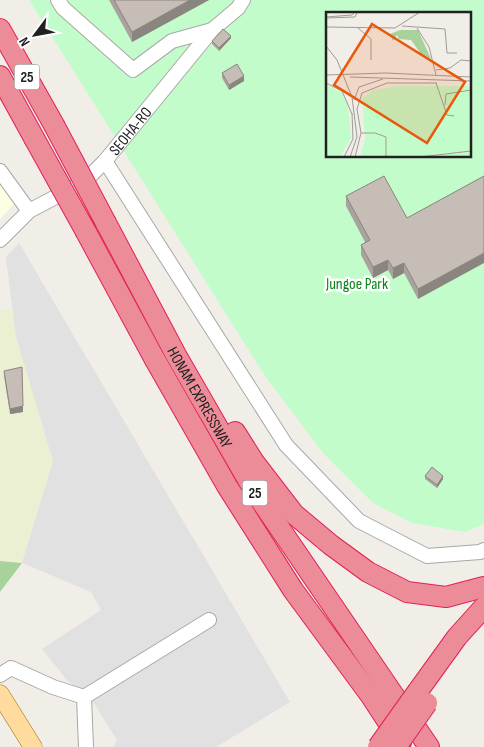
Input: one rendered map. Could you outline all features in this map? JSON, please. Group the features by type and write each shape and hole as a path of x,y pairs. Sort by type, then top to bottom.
{"highway":[{"name":"HONAM EXPRESSWAY","path":"0,29 54,125 176,354 255,492 430,747"},
{"name":"HONAM EXPRESSWAY","path":"0,76 154,358 227,486 293,590 371,696 405,747"},
{"path":"176,354 208,389 254,462 294,514 331,545 368,572 407,592 446,597 484,587"},
{"path":"396,747 457,637 484,607"},
{"path":"378,747 484,626"}],"main road":[{"path":"0,694 33,747"}],"street":[{"path":"58,0 63,8 132,70 172,41 212,30"},
{"name":"SEOHA-RO","path":"0,240 29,211 84,182 105,161 212,30 238,8 244,0"},
{"path":"105,161 286,445 359,521 428,556 480,552 484,550"},
{"path":"0,172 29,211"},
{"path":"0,675 12,668 53,687 84,697 209,620"},
{"path":"84,697 86,747"}],"shaded area":[{"path":"0,185 15,203 0,219"},
{"path":"19,243 290,702 216,747 113,747 117,740 95,705 66,679 42,649 101,610 91,592 22,563 53,461 16,337 6,257"},
{"path":"12,308 16,337 53,461 22,563 0,561 0,311"}],"green space":[{"name":"Jungoe Park","path":"29,0 484,0 484,524 465,532 412,523 373,503 323,453 265,376"},
{"path":"0,561 22,563 0,592"}],"building":[{"path":"114,0 190,0 132,32"},
{"path":"223,29 231,36 219,48 212,41"},
{"path":"237,64 244,76 229,85 222,73"},
{"path":"384,176 407,218 484,176 484,253 418,289 404,263 393,268 388,260 373,267 361,245 370,240 346,196"},
{"path":"22,367 23,406 10,409 4,371"},
{"path":"432,467 443,476 437,485 425,476"}]}
